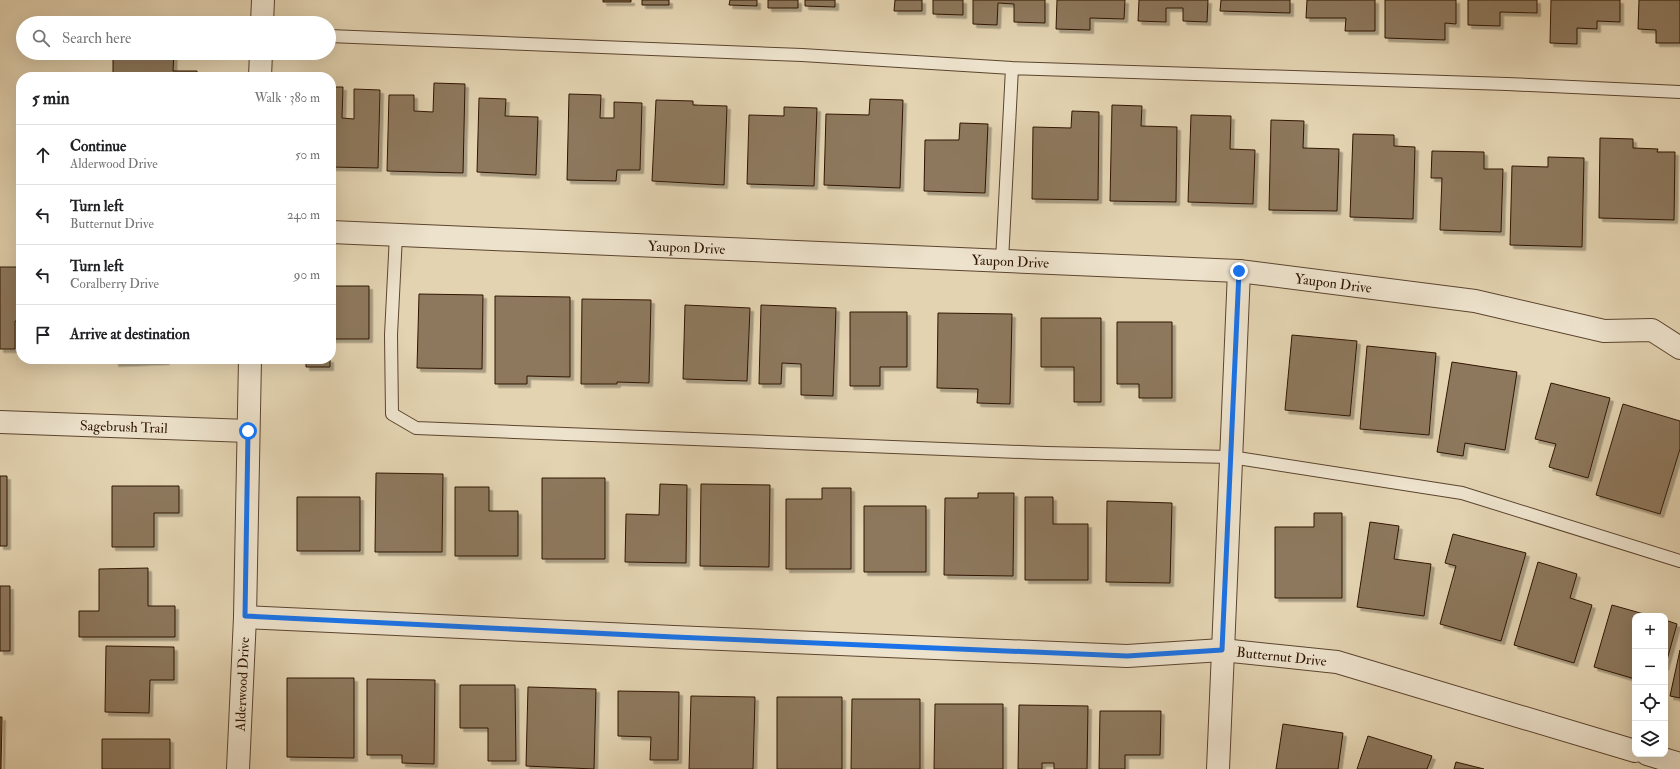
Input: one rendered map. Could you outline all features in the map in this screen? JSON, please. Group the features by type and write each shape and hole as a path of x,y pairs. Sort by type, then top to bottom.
{"street":[{"path":"262,16 263,0"},
{"path":"260,72 261,60"},
{"name":"Yaupon Drive","path":"336,232 1239,271 1475,301 1604,331 1652,330 1680,348"},
{"path":"1218,769 1239,271"},
{"name":"Alderwood Drive","path":"238,769 245,616 250,364"},
{"name":"Sagebrush Trail","path":"0,422 248,431"},
{"name":"Butternut Drive","path":"245,616 674,637 1127,656 1222,650 1337,662 1632,749"},
{"path":"1657,757 1680,764"}],"lane":[{"path":"336,36 802,55 1012,68 1499,83 1680,92"},
{"path":"1002,261 1012,68"},
{"path":"396,234 391,335 392,414 416,428 1046,454 1231,457 1462,493 1680,561"}],"building":[{"path":"603,0 631,0 631,2 603,2"},
{"path":"642,0 669,0 669,5 642,5"},
{"path":"730,0 757,0 757,6 729,5"},
{"path":"768,0 798,0 798,8 768,8"},
{"path":"805,0 835,0 835,7 805,6"},
{"path":"895,0 922,0 922,11 894,11"},
{"path":"933,0 963,0 963,15 933,14"},
{"path":"973,0 1045,0 1045,23 1014,22 1014,4 998,3 997,25 973,24"},
{"path":"1057,0 1125,0 1124,19 1090,18 1090,30 1056,29"},
{"path":"1139,0 1208,0 1207,22 1183,21 1183,8 1166,8 1166,22 1138,21"},
{"path":"1221,0 1290,0 1290,13 1220,11"},
{"path":"1307,0 1375,0 1375,31 1345,31 1346,18 1306,18"},
{"path":"1385,0 1456,0 1456,24 1445,23 1445,40 1385,38"},
{"path":"1468,0 1537,0 1537,13 1500,12 1500,26 1468,25"},
{"path":"1551,0 1620,0 1620,22 1597,21 1597,29 1577,28 1577,44 1550,43"},
{"path":"1639,0 1680,0 1680,43 1656,43 1656,30 1638,29"},
{"path":"113,60 174,60 173,71 197,71 197,72 113,72"},
{"path":"434,83 465,84 463,173 387,171 389,95 414,95 414,111 433,112"},
{"path":"336,87 343,87 342,118 354,119 354,89 380,90 378,168 336,167"},
{"path":"569,94 601,95 600,118 614,118 614,102 642,103 640,170 617,170 616,181 567,180"},
{"path":"479,98 506,99 505,116 538,117 536,175 477,172"},
{"path":"870,99 903,100 900,188 824,185 826,114 869,115"},
{"path":"656,100 693,101 693,105 727,106 724,185 652,181"},
{"path":"1112,105 1142,106 1141,126 1177,127 1176,202 1110,201"},
{"path":"784,107 817,108 814,186 747,184 749,115 784,116"},
{"path":"1072,111 1099,112 1098,200 1032,199 1033,127 1071,128"},
{"path":"1191,115 1231,116 1230,149 1255,150 1253,204 1188,202"},
{"path":"1271,120 1304,121 1303,148 1339,149 1337,211 1269,210"},
{"path":"960,123 988,124 985,193 924,191 925,140 959,140"},
{"path":"1353,134 1394,135 1394,146 1415,147 1413,219 1350,217"},
{"path":"1600,138 1633,139 1633,148 1658,149 1657,152 1675,152 1674,220 1599,218"},
{"path":"1432,151 1484,152 1484,169 1503,169 1501,232 1440,230 1442,178 1431,178"},
{"path":"1548,157 1584,158 1582,247 1510,245 1512,166 1548,167"},
{"path":"0,267 16,267 15,349 0,349"},
{"path":"336,286 369,286 369,339 336,339"},
{"path":"419,294 483,295 482,369 417,368"},
{"path":"495,296 570,297 570,377 527,376 527,384 495,384"},
{"path":"582,299 651,300 649,383 617,382 617,384 581,384"},
{"path":"685,305 750,308 747,381 683,379"},
{"path":"761,305 836,308 833,396 801,395 801,364 782,363 781,384 759,384"},
{"path":"850,312 907,312 907,367 880,367 880,386 850,386"},
{"path":"938,313 1012,314 1010,404 977,403 978,389 937,388"},
{"path":"1041,318 1101,318 1101,402 1074,402 1074,367 1041,367"},
{"path":"1117,322 1172,322 1172,398 1139,398 1139,384 1117,384"},
{"path":"1292,335 1357,341 1350,416 1285,410"},
{"path":"1367,346 1436,353 1429,435 1360,429"},
{"path":"1452,362 1517,372 1505,450 1465,443 1463,456 1437,452"},
{"path":"306,364 330,364 330,367 306,367"},
{"path":"1551,383 1610,398 1588,478 1549,467 1556,444 1535,439"},
{"path":"1623,404 1680,421 1680,449 1660,514 1596,495"},
{"path":"376,473 443,474 442,552 375,552"},
{"path":"0,476 7,476 7,546 0,546"},
{"path":"542,478 605,478 605,559 542,559"},
{"path":"660,484 687,485 686,563 625,562 626,514 659,515"},
{"path":"701,484 770,485 769,567 700,566"},
{"path":"112,486 179,486 179,513 154,513 154,547 112,547"},
{"path":"455,487 489,487 489,511 518,511 518,556 455,556"},
{"path":"822,488 851,488 851,569 786,569 786,499 822,499"},
{"path":"978,493 1014,493 1013,576 944,575 945,498 978,498"},
{"path":"297,497 360,497 360,551 297,551"},
{"path":"1025,497 1053,497 1053,524 1088,524 1088,580 1025,580"},
{"path":"1107,501 1172,503 1170,583 1106,582"},
{"path":"864,506 926,506 926,572 864,572"},
{"path":"1314,513 1342,513 1342,598 1275,598 1275,527 1314,527"},
{"path":"1370,522 1399,526 1394,559 1431,564 1424,616 1357,607"},
{"path":"1453,534 1526,553 1501,641 1440,624 1456,566 1445,563"},
{"path":"1538,562 1577,574 1570,598 1592,605 1574,663 1514,645"},
{"path":"148,568 148,606 175,606 175,637 79,637 79,611 99,611 99,569"},
{"path":"0,586 10,586 10,651 0,651"},
{"path":"1612,605 1640,613 1632,613 1632,678 1594,667"},
{"path":"1668,621 1677,624 1668,656"},
{"path":"106,646 174,647 174,680 150,680 149,713 105,712"},
{"path":"1680,650 1680,698 1670,696"},
{"path":"287,678 354,678 354,758 287,757"},
{"path":"367,679 435,680 434,764 402,763 402,755 367,755"},
{"path":"460,685 515,685 516,761 488,761 488,728 460,728"},
{"path":"528,687 596,689 594,769 526,766"},
{"path":"618,691 679,692 678,760 650,760 651,737 618,736"},
{"path":"691,696 755,697 753,769 689,769"},
{"path":"777,697 842,697 842,769 777,769"},
{"path":"852,699 920,699 920,769 851,769"},
{"path":"935,704 1003,704 1003,769 934,769"},
{"path":"1019,705 1088,706 1087,769 1054,769 1054,763 1042,763 1042,769 1018,769"},
{"path":"1100,711 1161,711 1160,755 1125,755 1125,769 1099,769"},
{"path":"0,717 2,717 1,769 0,769"},
{"path":"1283,724 1343,733 1338,769 1276,769"},
{"path":"1368,736 1432,756 1427,769 1357,769"},
{"path":"102,739 170,739 170,769 102,769"},
{"path":"1456,762 1484,769 1454,769"}],"route":[{"path":"248,431 245,616 674,637 1127,656 1222,650 1239,271"}]}
